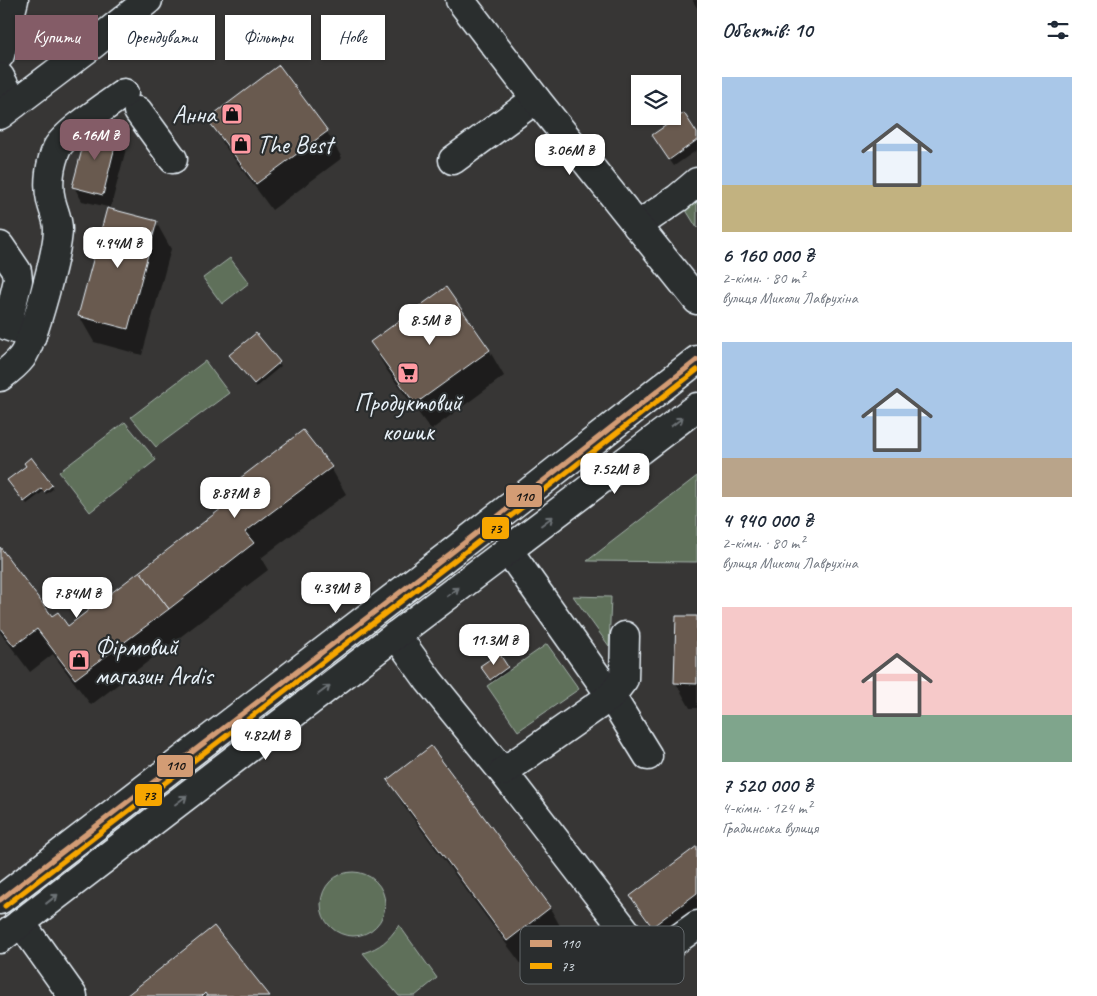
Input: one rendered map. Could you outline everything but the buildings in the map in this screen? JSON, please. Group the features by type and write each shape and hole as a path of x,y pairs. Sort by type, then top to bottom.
{"street":[{"path":"0,55 14,0"},
{"path":"0,77 7,110 148,0"},
{"path":"466,2 536,99 697,300"},
{"path":"453,160 536,99"},
{"path":"0,377 12,369 23,356 32,335 57,240 58,222 51,201 49,186 53,160 65,138 131,102 173,159"},
{"path":"637,226 678,198 697,182"},
{"path":"0,246 17,271 18,280 8,326 32,335"},
{"path":"0,900 455,550 697,360"},
{"path":"73,996 10,932 396,634 697,407"},
{"path":"508,550 611,696 648,756"},
{"path":"396,634 429,681 623,926"},
{"path":"502,772 611,696 624,679 625,636"},
{"path":"684,934 697,925"}],"green space":[{"path":"697,197 697,228 684,207"},
{"path":"230,258 249,283 222,304 203,278"},
{"path":"205,361 229,393 156,447 131,417"},
{"path":"125,422 156,460 90,512 59,472"},
{"path":"697,476 697,562 587,561"},
{"path":"573,596 611,597 609,646"},
{"path":"547,644 579,689 518,731 487,686"},
{"path":"347,872 359,872 376,881 383,892 385,904 383,916 376,927 359,936 347,936 335,931 326,922 321,910 321,898 326,886 335,877"},
{"path":"399,925 437,978 415,996 399,996 363,953 384,943"}],"transit line":[{"name":"110","path":"0,900 455,550 697,360"},
{"name":"73","path":"5,906 460,556 697,370"}],"place":[{"name":"Анна","path":"232,114"},
{"name":"The Best","path":"241,144"},
{"name":"Продуктовий кошик","path":"408,373"},
{"name":"Фірмовий магазин Ardis","path":"79,660"}]}
